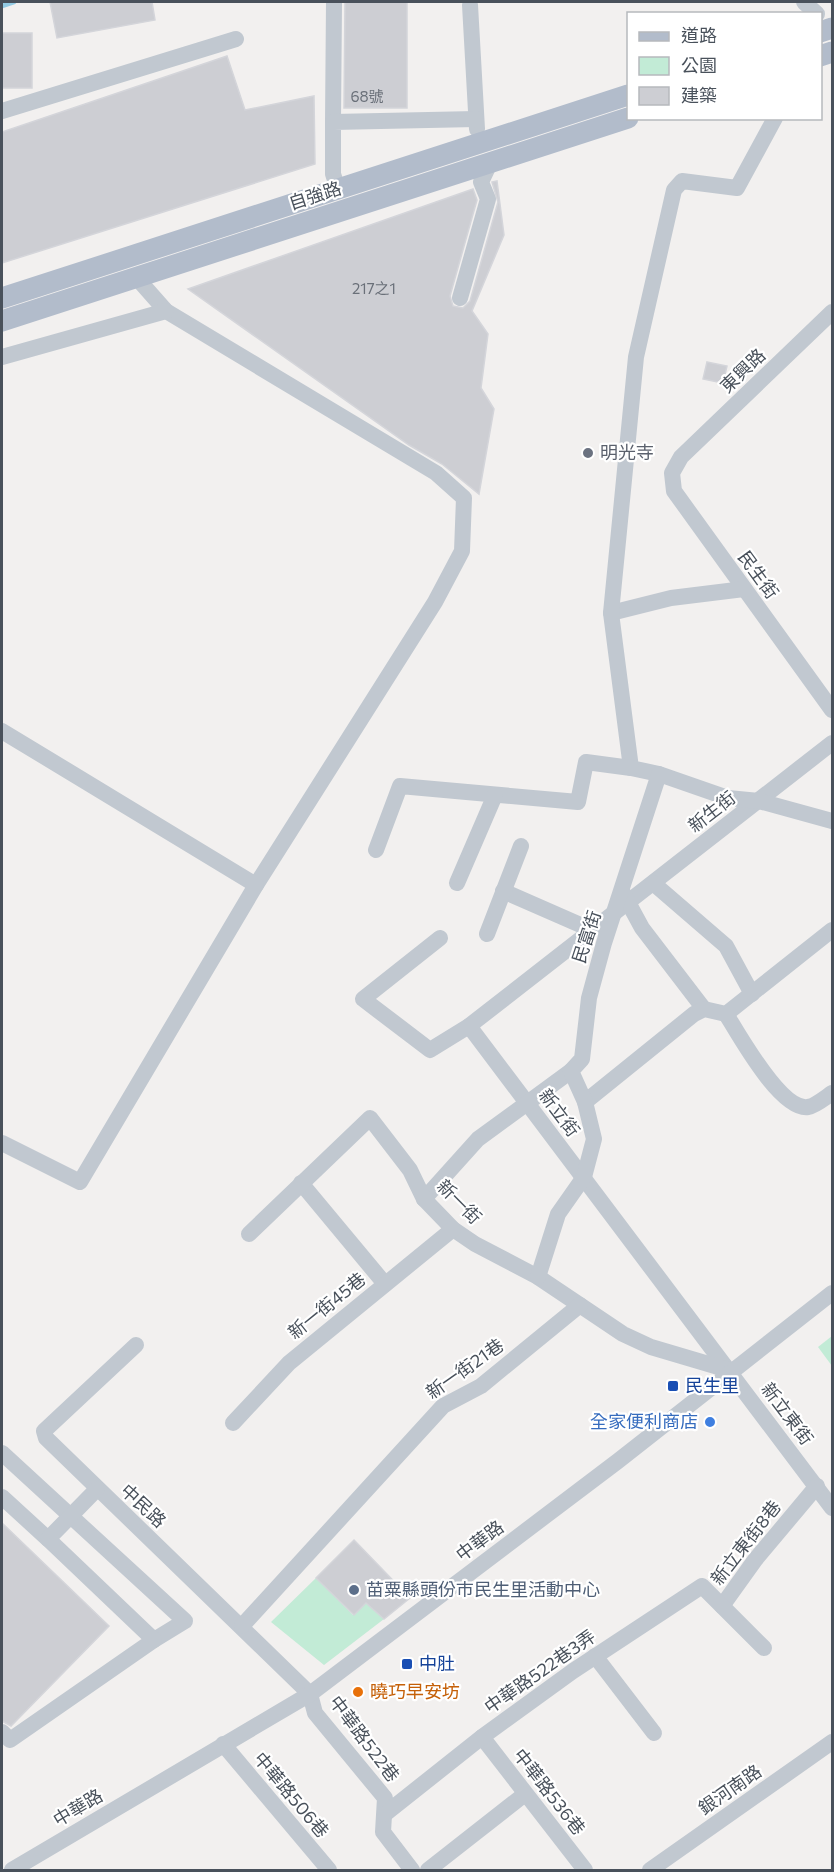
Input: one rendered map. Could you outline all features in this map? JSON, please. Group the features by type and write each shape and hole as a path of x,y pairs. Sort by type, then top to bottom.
{"main road":[{"name":"自強路","path":"2,298 627,94"},
{"name":"自強路","path":"2,321 627,118"},
{"path":"482,141 490,163"},
{"path":"128,257 136,277"}],"street":[{"path":"334,2 333,174 339,189"},
{"path":"470,4 476,119 477,130 482,141"},
{"path":"2,111 236,39"},
{"path":"333,122 476,119"},
{"path":"631,768 611,613 636,357 674,190 682,181 737,188 774,120"},
{"path":"460,298 488,199 481,182 490,163"},
{"path":"2,1143 80,1182 256,885 435,602 462,551 464,498 436,473 166,311 136,277"},
{"path":"2,357 166,311"},
{"name":"東興路","path":"681,458 832,312"},
{"name":"民生街","path":"681,458 672,473 674,491 832,710"},
{"path":"611,613 671,598 744,589"},
{"path":"2,731 256,885"},
{"name":"新生街","path":"622,902 653,883 832,743"},
{"path":"376,850 400,786 578,802 586,762 659,774 728,798 759,801 832,821"},
{"name":"民富街","path":"571,1071 582,1059 589,998 622,902 659,774"},
{"path":"457,883 495,795"},
{"path":"487,934 521,846"},
{"path":"653,883 726,946 752,994"},
{"path":"503,891 592,930"},
{"path":"440,938 363,999 430,1050 469,1026 592,930 622,902 704,1009 726,1014 761,1072 794,1106 809,1107 832,1093"},
{"path":"726,1014 832,930"},
{"path":"585,1102 704,1009"},
{"name":"新立街","path":"469,1026 732,1371"},
{"path":"424,1199 478,1139 571,1071 585,1102 594,1139 584,1177 558,1214 538,1277"},
{"name":"新一街","path":"249,1234 370,1118 410,1170 424,1199 453,1228 475,1244 538,1277 622,1334 651,1347 732,1371"},
{"path":"302,1183 385,1284"},
{"name":"新一街45巷","path":"233,1423 289,1363 453,1228"},
{"name":"中華路","path":"12,1870 310,1694 618,1461 832,1293"},
{"name":"新一街21巷","path":"242,1626 380,1472 443,1406 481,1386 580,1305"},
{"name":"中民路","path":"136,1345 44,1431 46,1438 310,1694"},
{"name":"新立東街","path":"732,1371 832,1508"},
{"path":"2,1453 185,1622 154,1640 10,1740 2,1732"},
{"name":"新立東街8巷","path":"764,1648 722,1606 755,1560 817,1486"},
{"path":"48,1539 97,1489"},
{"path":"2,1497 154,1640"},
{"name":"中華路522巷3弄","path":"385,1814 482,1737 595,1656 702,1586 722,1606"},
{"path":"595,1656 654,1733"},
{"name":"中華路522巷","path":"310,1694 315,1713 385,1798 383,1832 412,1870"},
{"name":"中華路536巷","path":"482,1737 585,1870"},
{"name":"銀河南路","path":"650,1870 832,1742"},
{"name":"中華路506巷","path":"223,1744 329,1870"},
{"path":"428,1870 525,1794"}],"green space":[{"path":"832,1336 832,1366 818,1347"},
{"path":"316,1578 353,1615 366,1603 384,1619 324,1665 271,1622"}],"building":[{"path":"50,2 152,2 155,20 57,38"},
{"path":"345,2 407,2 407,108 344,108"},
{"path":"2,33 32,33 32,88 2,88"},
{"path":"227,56 245,110 314,96 315,164 2,263 2,132"},
{"path":"497,181 504,235 472,311 488,334 481,388 494,409 479,494 442,464 409,445 188,289 473,189 477,200 450,296 453,306 463,308 470,301 498,202 492,182"},
{"path":"707,362 727,366 723,383 703,379"},
{"path":"2,1523 109,1626 11,1726 2,1721"},
{"name":"苗粟縣頭份巿民生里活動中心","path":"354,1540 410,1598 384,1619 366,1603 354,1615 316,1578"}],"waterway":[{"path":"2,6 14,2"}],"place":[{"name":"明光寺","path":"588,453"},
{"name":"民生里","path":"673,1386"},
{"name":"全家便利商店","path":"710,1422"},
{"name":"苗粟縣頭份巿民生里活動中心","path":"354,1590"},
{"name":"中肚","path":"407,1664"},
{"name":"曉巧早安坊","path":"358,1692"}]}
